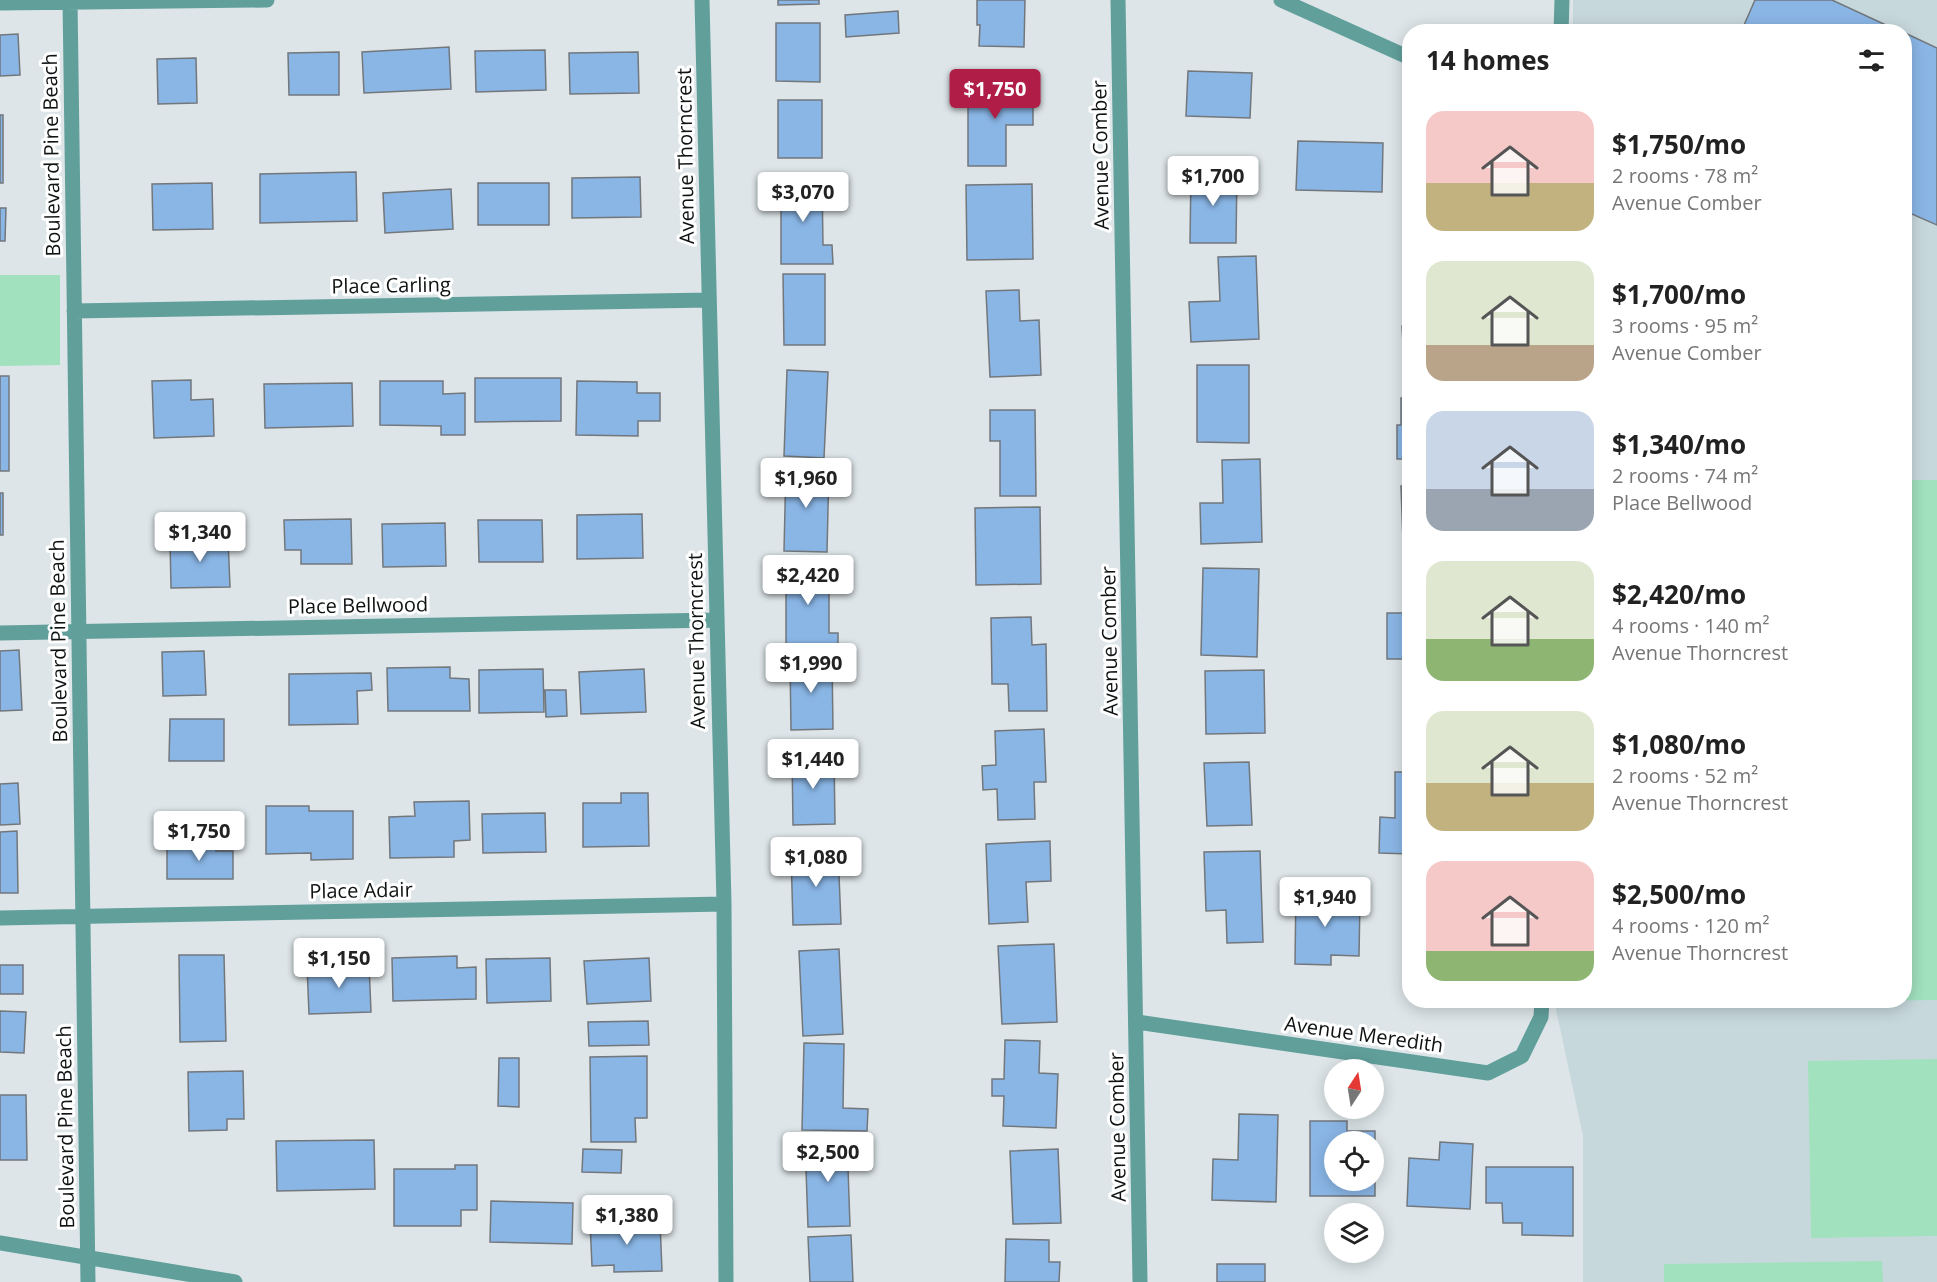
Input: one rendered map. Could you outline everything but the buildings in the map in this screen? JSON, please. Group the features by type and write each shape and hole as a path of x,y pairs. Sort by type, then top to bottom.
{"street":[{"path":"0,3 267,0"},
{"name":"Avenue Thorncrest","path":"702,0 724,904 726,1282"},
{"name":"Avenue Comber","path":"1118,0 1140,1282"},
{"path":"1281,0 1402,54"},
{"path":"1561,24 1562,0"},
{"name":"Boulevard Pine Beach","path":"70,1 88,1282"},
{"name":"Place Carling","path":"74,311 709,300"},
{"name":"Place Bellwood","path":"0,633 717,620"},
{"name":"Place Adair","path":"0,918 724,904"},
{"name":"Avenue Meredith","path":"1137,1022 1488,1073 1522,1056 1541,1017 1542,1008"},
{"path":"0,1244 235,1282"}],"shaded area":[{"path":"1573,0 1937,0 1937,1282 1583,1282 1583,1136 1556,1008 1912,1008 1912,24 1573,24"}],"green space":[{"path":"0,275 60,275 60,365 0,366"},
{"path":"1912,480 1937,480 1937,1000 1912,1000"},
{"path":"1937,1059 1937,1236 1811,1238 1808,1061"},
{"path":"1882,1261 1883,1282 1664,1282 1664,1264"}]}
